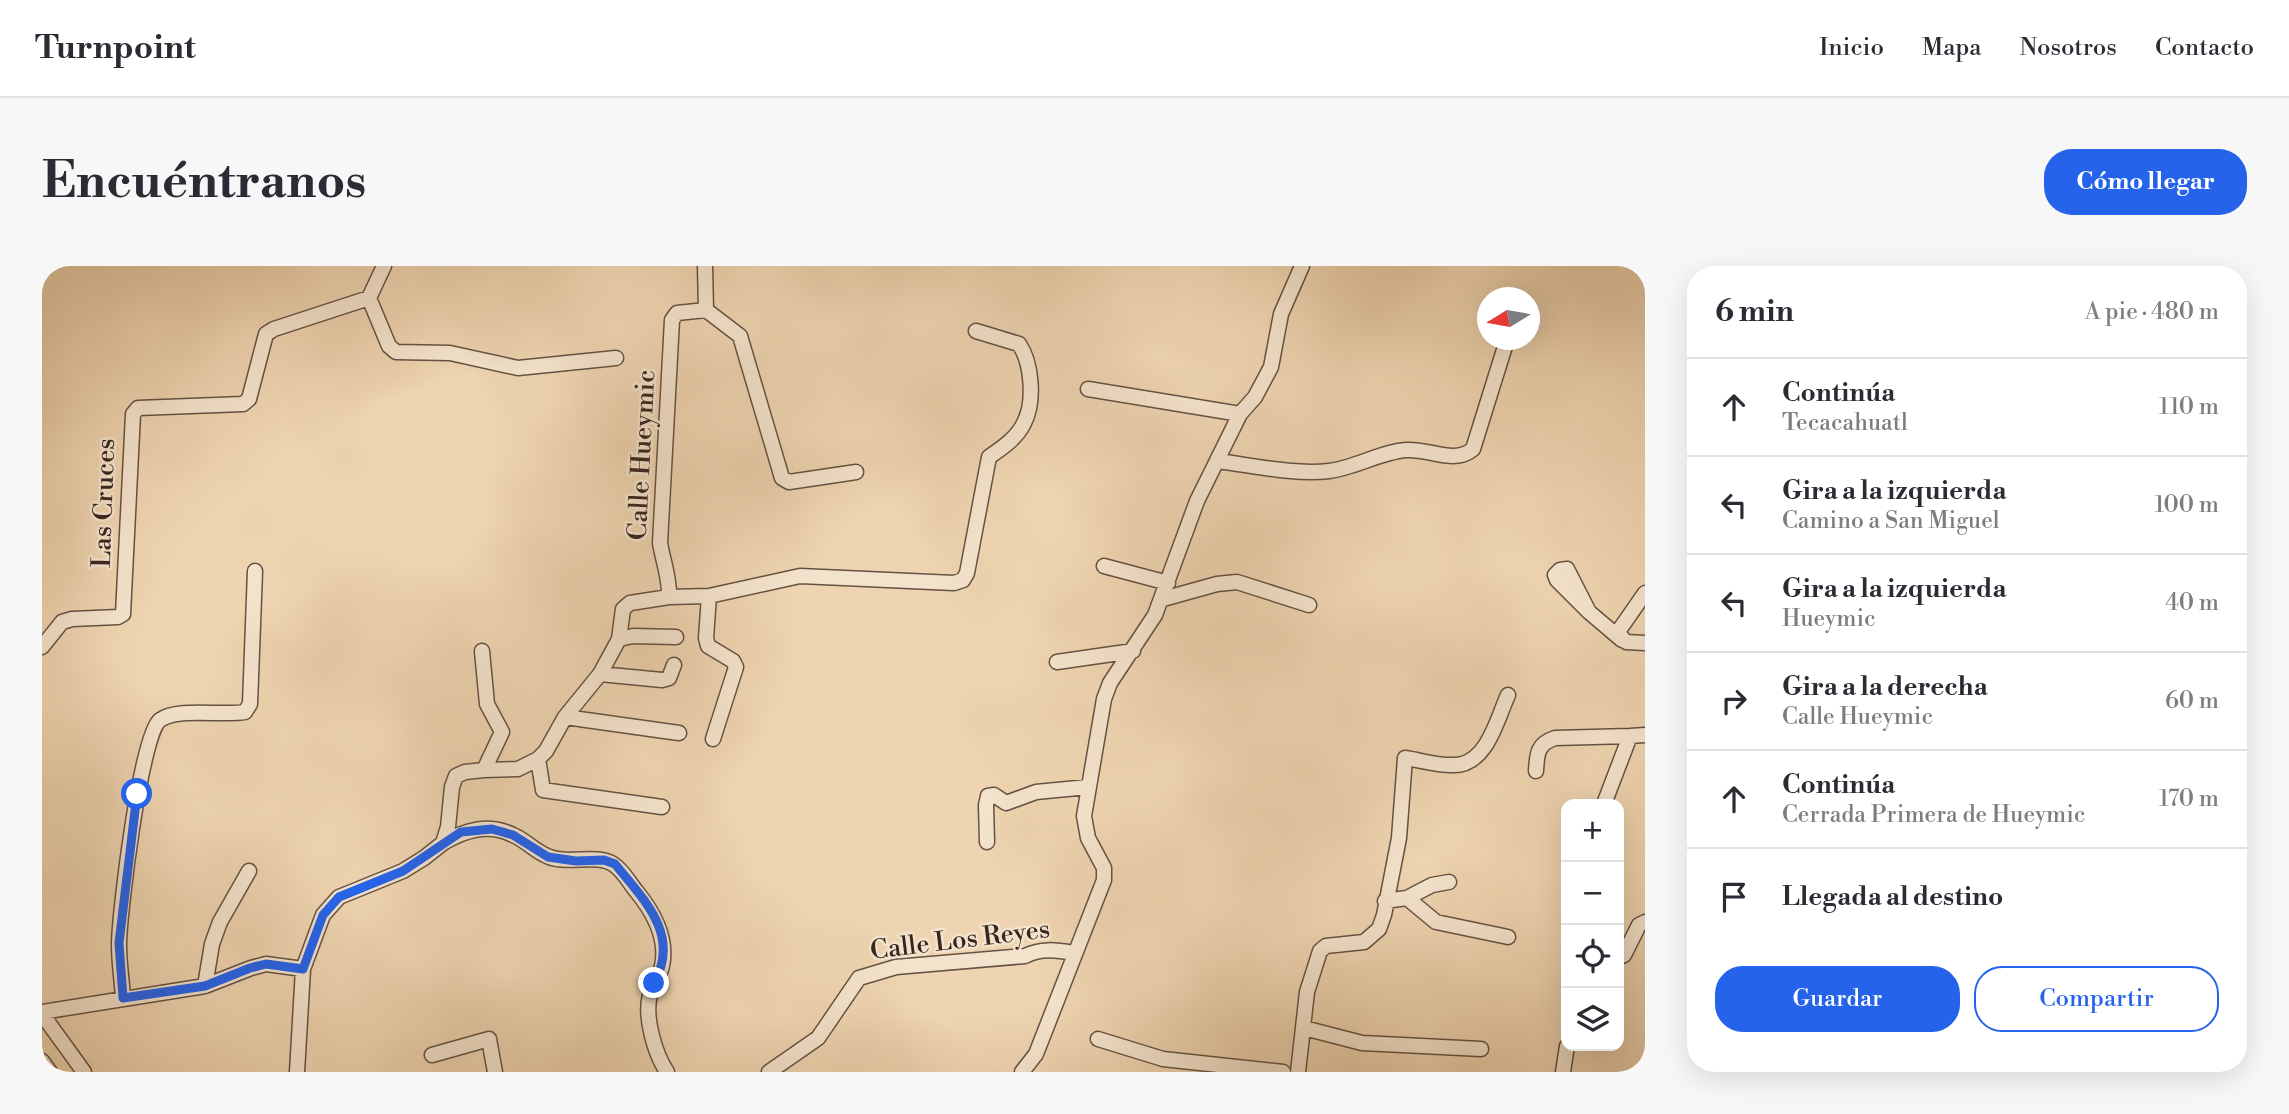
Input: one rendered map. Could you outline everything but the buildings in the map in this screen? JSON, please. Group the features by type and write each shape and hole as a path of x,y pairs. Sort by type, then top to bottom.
{"street":[{"path":"384,266 369,298 389,346 396,352 450,353 518,368 616,358"},
{"path":"705,266 706,310 740,336 782,478 789,482 856,472"},
{"path":"1022,1072 1036,1054 1104,880 1104,868 1087,838 1084,816 1104,699 1110,683 1133,651 1163,599 1197,501 1240,414 1255,397 1271,367 1281,314 1302,266"},
{"name":"Las Cruces","path":"42,647 62,622 118,617 123,614 133,414 138,408 243,404 249,399 265,334 369,298"},
{"name":"Calle Hueymic","path":"669,597 670,584 660,543 673,320 677,313 706,310"},
{"path":"443,843 456,776 465,772 518,769 538,760 565,718 600,674 619,639 622,609 630,603 669,597 709,596 800,576 954,583 963,580 968,573 989,457 1010,442 1025,422 1030,396 1027,356 1019,344 976,331"},
{"path":"1217,461 1315,472 1407,450 1466,455 1473,449 1504,350"},
{"path":"1088,389 1240,414"},
{"path":"1104,566 1168,583"},
{"path":"123,998 119,943 137,794 149,735 159,720 175,714 234,714 244,712 250,704 255,571"},
{"path":"1163,599 1217,584 1237,582 1309,605"},
{"path":"1622,640 1620,629 1645,593"},
{"path":"709,596 706,638 708,646 733,661 736,667 713,739"},
{"path":"1589,612 1622,640 1631,644 1645,643"},
{"path":"619,639 633,636 676,637"},
{"path":"482,651 487,704 502,732 484,770"},
{"path":"1056,662 1133,651"},
{"path":"600,674 662,680 669,678 674,664"},
{"path":"1298,1072 1307,992 1320,951 1326,946 1364,942 1379,929 1399,838 1405,758 1455,765 1473,760 1487,743 1508,695"},
{"path":"565,718 679,733"},
{"path":"1536,771 1537,753 1541,744 1548,740 1645,735"},
{"path":"1606,799 1630,736"},
{"path":"538,760 543,790 662,807"},
{"path":"987,842 988,796 994,795 1006,803 1036,792 1088,787"},
{"path":"297,1072 303,969 323,915 339,897 403,871 461,832 492,829 513,835 548,857 576,861 604,860 615,864 657,921 664,948 662,968 649,998 650,1018 662,1064 667,1072"},
{"path":"205,986 212,944 220,922 249,871"},
{"path":"1385,901 1407,898 1432,885 1449,882"},
{"path":"1407,898 1436,922 1508,937"},
{"path":"1624,955 1639,925 1645,922"},
{"name":"Calle Los Reyes","path":"769,1072 818,1038 859,978 896,967 1025,957 1033,952 1052,949 1074,953"},
{"path":"84,1072 42,1013 205,986 266,964 303,969"},
{"path":"1304,1028 1362,1043 1481,1049"},
{"path":"432,1055 489,1039 495,1072"},
{"path":"1098,1040 1163,1059 1283,1072"},
{"path":"1563,1072 1566,1051"},
{"path":"42,1061 50,1072"}],"route":[{"path":"137,794 119,943 123,998 205,986 266,964 303,969 323,915 339,897 403,871 461,832 480,828 513,835 548,857 576,861 604,860 615,864 657,921 664,948 662,968 654,983"}]}
